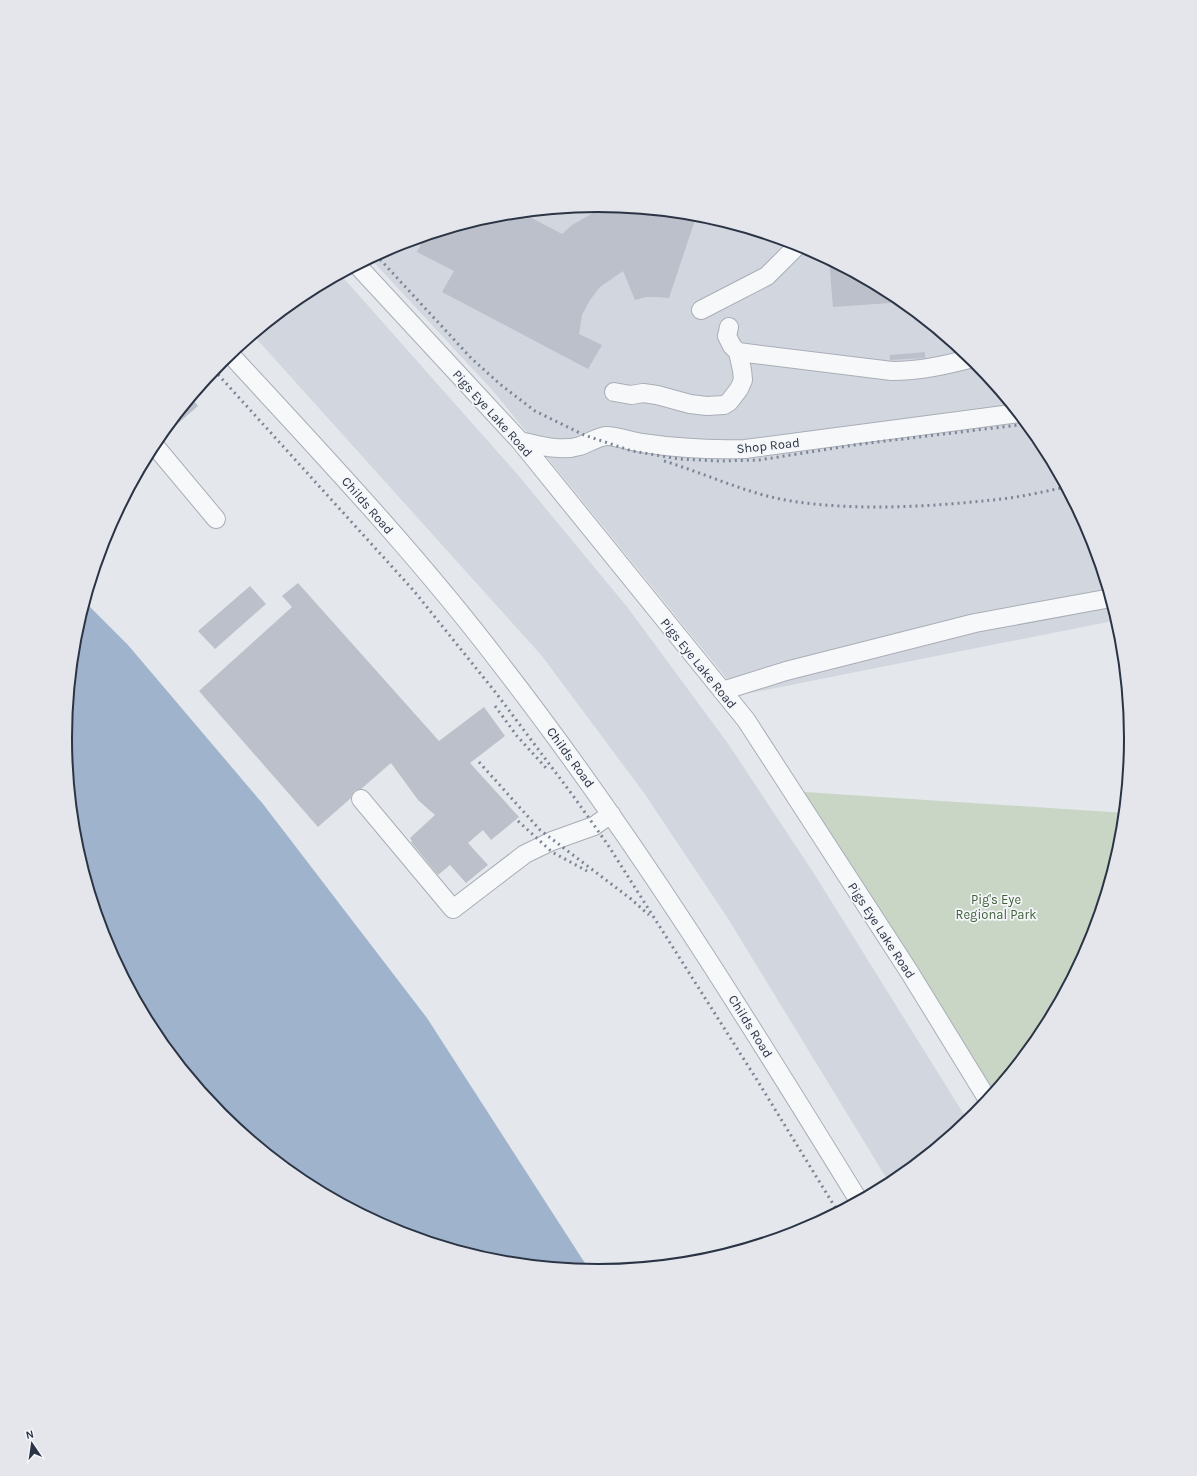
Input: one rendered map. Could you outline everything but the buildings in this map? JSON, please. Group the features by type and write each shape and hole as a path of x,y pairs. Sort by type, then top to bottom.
{"street":[{"path":"701,310 767,276 794,249"},
{"name":"Pigs Eye Lake Road","path":"361,269 520,441 746,720 910,973 985,1095"},
{"path":"614,392 631,395 643,393 657,395 690,404 707,406 724,405 729,402 739,389 743,380 738,352 732,346 727,336 729,327"},
{"path":"738,352 892,371 936,367 965,360"},
{"name":"Childs Road","path":"234,358 357,491 433,579 503,666 561,742 611,814 751,1025 856,1197"},
{"name":"Shop Road","path":"520,441 563,448 579,446 606,436 677,447 714,450 746,448 1013,414"},
{"path":"158,450 216,519"},
{"path":"722,691 786,671 975,623 1106,599"},
{"path":"361,799 453,909 529,851 552,840 594,826 611,814"}],"shaded area":[{"path":"564,213 633,213 667,216 735,229 768,239 831,266 862,282 891,300 946,342 994,391 1016,417 1036,445 1071,505 1097,569 1112,621 740,695 494,392 374,262 429,239 462,229 530,216"},
{"path":"343,278 518,475 628,608 729,745 813,872 965,1116 946,1134 919,1156 891,1176 887,1179 727,917 644,793 542,656 256,338 306,300"}],"green space":[{"name":"Pig's Eye Regional Park","path":"804,792 1119,813 1115,841 1097,907 1071,971 1036,1031 1016,1059 991,1089"}],"water":[{"path":"89,606 128,645 263,804 427,1018 585,1264 530,1260 462,1247 429,1237 366,1210 335,1194 306,1176 251,1134 226,1110 181,1059 161,1031 126,971 100,907 82,841 73,772 73,704 82,635"}],"railway":[{"path":"380,260 472,359 501,385 535,411 584,435 632,451 679,459 719,461 759,460 861,444 1021,425"},
{"path":"218,375 414,591 496,693 574,797 608,845 757,1080 835,1208"},
{"path":"664,461 759,494 791,501 840,506 892,507 968,502 1011,498 1061,488"},
{"path":"495,706 517,736 547,769"},
{"path":"479,762 540,830 631,899 649,915"},
{"path":"518,821 552,852 587,871"}]}
